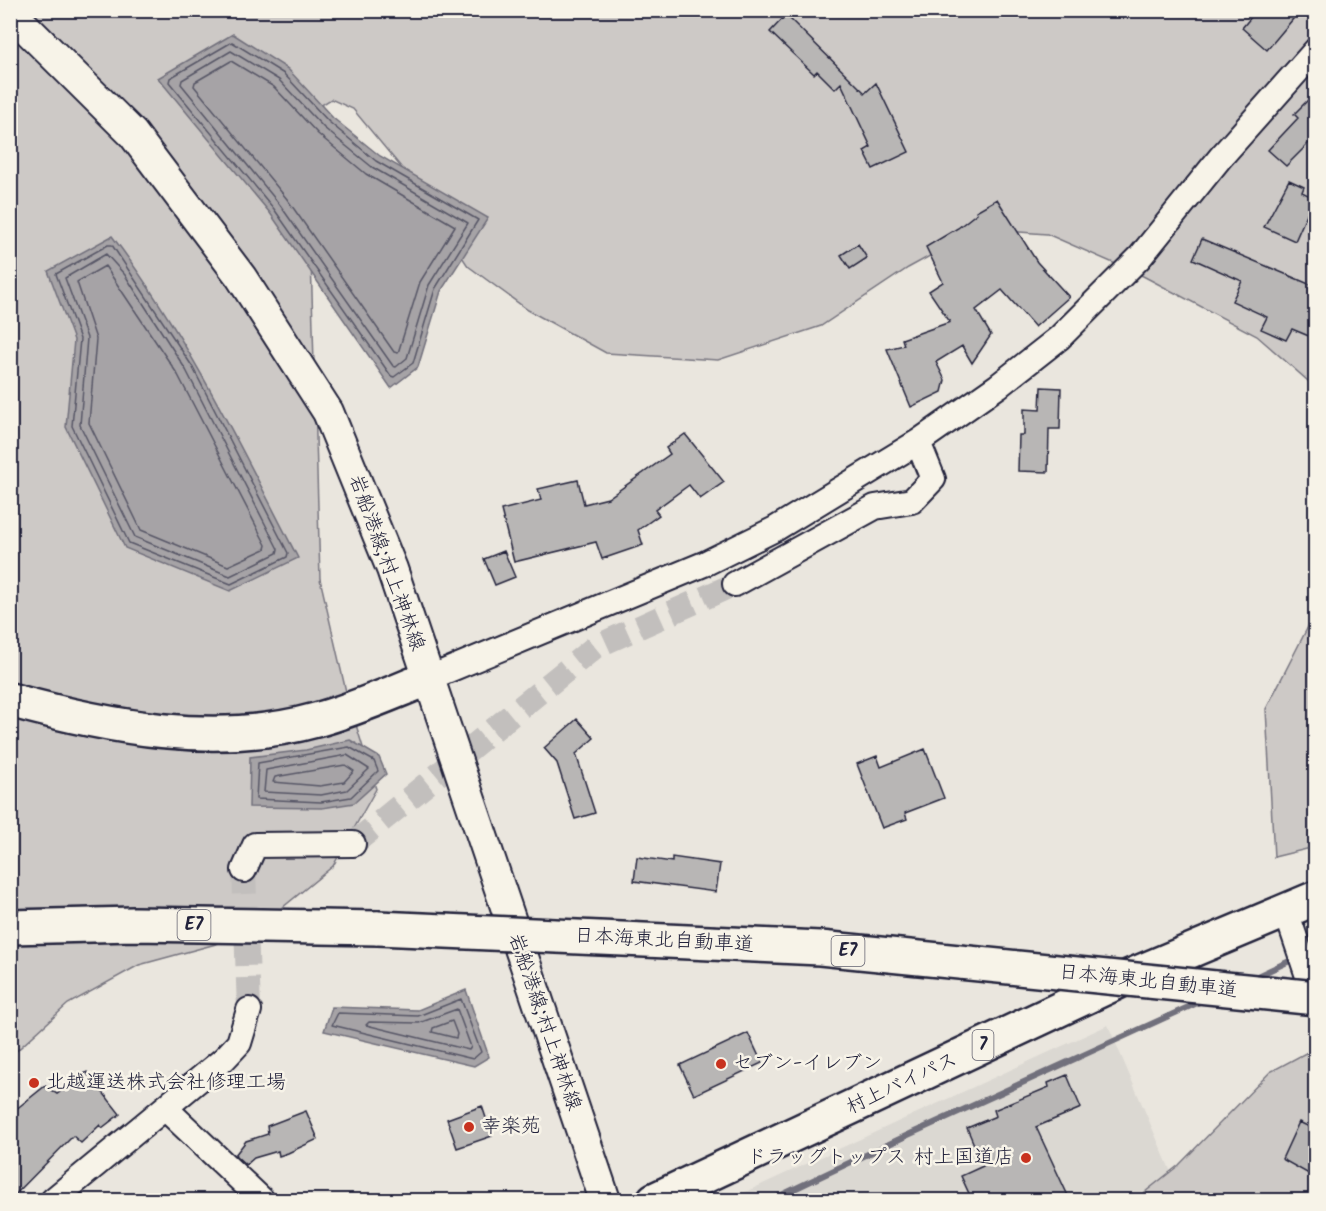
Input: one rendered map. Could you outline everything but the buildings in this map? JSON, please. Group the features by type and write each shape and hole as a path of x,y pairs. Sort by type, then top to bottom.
{"highway":[{"path":"10,681 67,696 142,711 208,716 265,712 428,680"},
{"path":"10,700 68,716 144,728 207,734 265,730 316,720 428,680"},
{"name":"村上バイパス","path":"654,1200 1128,977 1316,898"},
{"name":"日本海東北自動車道","path":"10,927 134,924 378,928 820,948 1316,999"}],"main road":[{"name":"岩船港線;村上神林線","path":"10,12 133,134 241,277 328,412 392,569 605,1200"}],"street":[{"path":"428,680 704,564 775,529 918,442 998,386 1059,338 1095,305 1140,257 1220,158 1316,50"},
{"path":"735,584 875,507 912,501 933,479 918,442"},
{"path":"244,870 255,845 353,844"},
{"path":"1286,911 1316,999"},
{"path":"60,1197 225,1059 239,1044 249,1010"},
{"path":"165,1108 262,1200"}],"shaded area":[{"path":"11,11 1315,11 1315,387 1257,336 1143,276 1047,234 979,229 908,268 821,326 718,360 606,353 528,310 468,266 410,178 353,109 331,99 307,114 320,579 347,696 376,789 333,866 249,935 139,965 68,1004 11,1056"},
{"path":"1315,613 1315,847 1274,857 1266,709"},
{"path":"1108,1025 1183,1200 728,1200"},
{"path":"1315,1048 1315,1200 1135,1200 1179,1165 1270,1072"}],"water":[{"path":"233,34 288,69 333,118 380,156 488,218 441,291 418,367 391,388 270,213 158,78"},
{"path":"112,236 189,352 298,558 230,591 125,548 66,427 74,340 48,271"},
{"path":"350,740 379,757 386,774 354,803 322,808 249,807 250,757 306,750"},
{"path":"466,990 489,1057 474,1066 324,1031 332,1007 418,1010"}],"waterway":[{"path":"1251,979 1296,958"},
{"path":"771,1200 1206,999"}],"tunnel":[{"path":"353,844 595,647 735,584"},
{"path":"244,870 249,1010"}],"place":[{"name":"セブン-イレブン","path":"721,1064"},
{"name":"北越運送株式会社修理工場","path":"34,1083"},
{"name":"幸楽苑","path":"469,1127"},
{"name":"ドラッグトップス 村上国道店","path":"1026,1158"}]}
